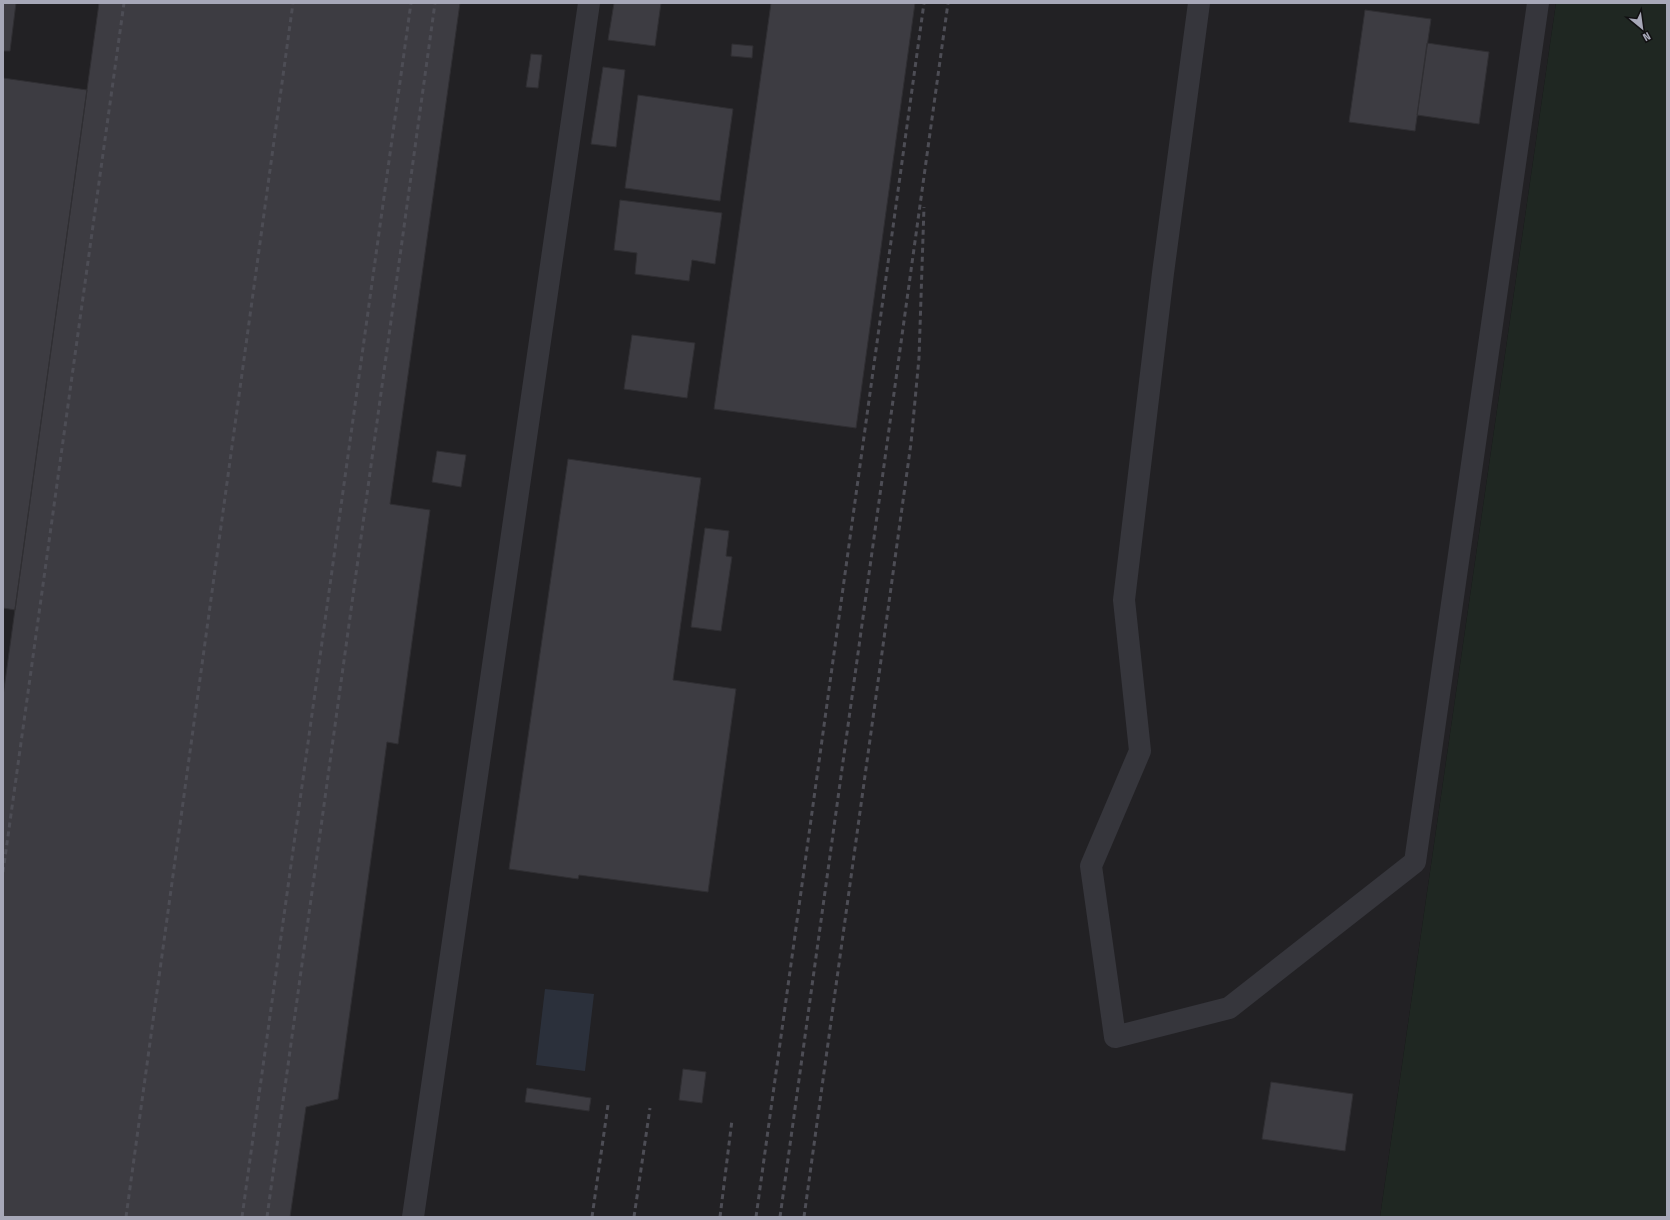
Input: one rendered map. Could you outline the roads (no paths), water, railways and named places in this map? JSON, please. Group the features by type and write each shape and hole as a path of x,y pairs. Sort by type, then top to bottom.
{"lane":[{"path":"413,1217 589,3"},
{"path":"1199,3 1162,272 1124,600 1140,751 1091,866 1115,1038 1229,1008 1416,862 1538,3"}],"railway":[{"path":"3,872 124,3"},
{"path":"126,1217 293,3"},
{"path":"242,1217 411,3"},
{"path":"267,1217 435,3"},
{"path":"756,1217 924,3"},
{"path":"780,1217 948,3"},
{"path":"804,1217 911,443 919,358 924,207"},
{"path":"592,1217 608,1105"},
{"path":"634,1217 650,1108"},
{"path":"720,1217 732,1120"}]}
